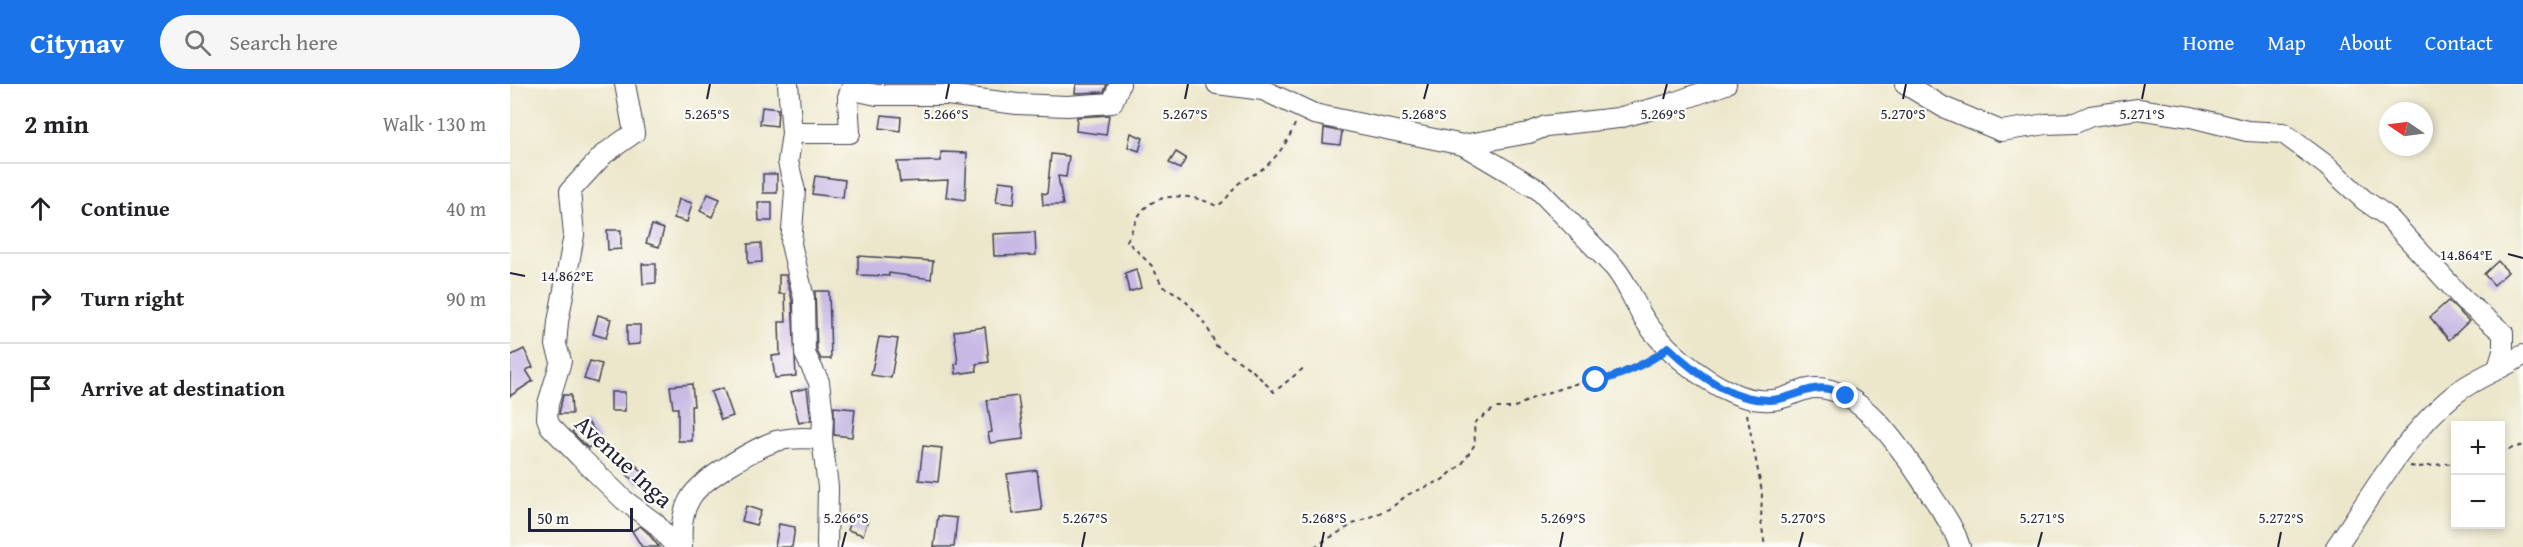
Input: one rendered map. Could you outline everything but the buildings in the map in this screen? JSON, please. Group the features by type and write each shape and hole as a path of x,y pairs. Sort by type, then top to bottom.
{"street":[{"name":"Avenue Inga","path":"625,84 634,133 610,149 570,191 574,235 558,322 556,345 561,361 548,404 548,418 550,426 580,458 624,500 655,523 675,547"},
{"path":"788,84 792,133 788,155 795,191 791,244 804,298 805,354 819,382 823,415 822,439 828,487 827,547"},
{"path":"792,133 850,133 848,97 853,87 877,95 947,89 1017,104 1104,104 1114,100 1120,84"},
{"path":"1463,145 1530,133 1546,126 1618,118 1667,105 1726,84"},
{"path":"1905,84 1943,107 2001,131 2046,124 2075,123 2091,116 2138,109 2191,117 2247,131 2283,133 2326,165 2364,200 2387,216 2464,300 2503,333 2503,352 2498,368"},
{"path":"1225,85 1263,90 1305,110 1463,145 1539,190 1624,279 1648,325 1668,347 1704,376 1736,394 1772,400 1816,388 1836,390 1846,396 1880,426 1916,468 1949,521 1960,547"},
{"path":"2336,547 2418,431 2444,404 2456,393 2523,355"},
{"path":"682,547 683,513 691,497 699,488 725,470 776,441 799,438 822,439"}],"path":[{"path":"1305,110 1297,117 1290,136 1275,156 1235,186 1222,204 1216,206 1180,197 1157,199 1143,209 1127,241 1152,266 1163,287 1173,290 1212,333 1215,345 1252,370 1274,392 1305,367"},
{"path":"1314,547 1353,524 1391,508 1407,495 1442,480 1462,465 1475,444 1474,423 1495,408 1513,408 1537,396 1581,382 1605,381 1616,374 1649,362 1668,347"},
{"path":"1736,394 1746,408 1755,446 1762,492 1761,521 1765,547"},
{"path":"2505,451 2523,446"},
{"path":"2395,462 2418,468 2443,462 2451,463"}],"route":[{"path":"1596,380 1605,381 1616,374 1649,362 1668,347 1704,376 1733,394 1759,400 1772,400 1785,398 1805,389 1816,388 1836,390 1846,396"}]}
